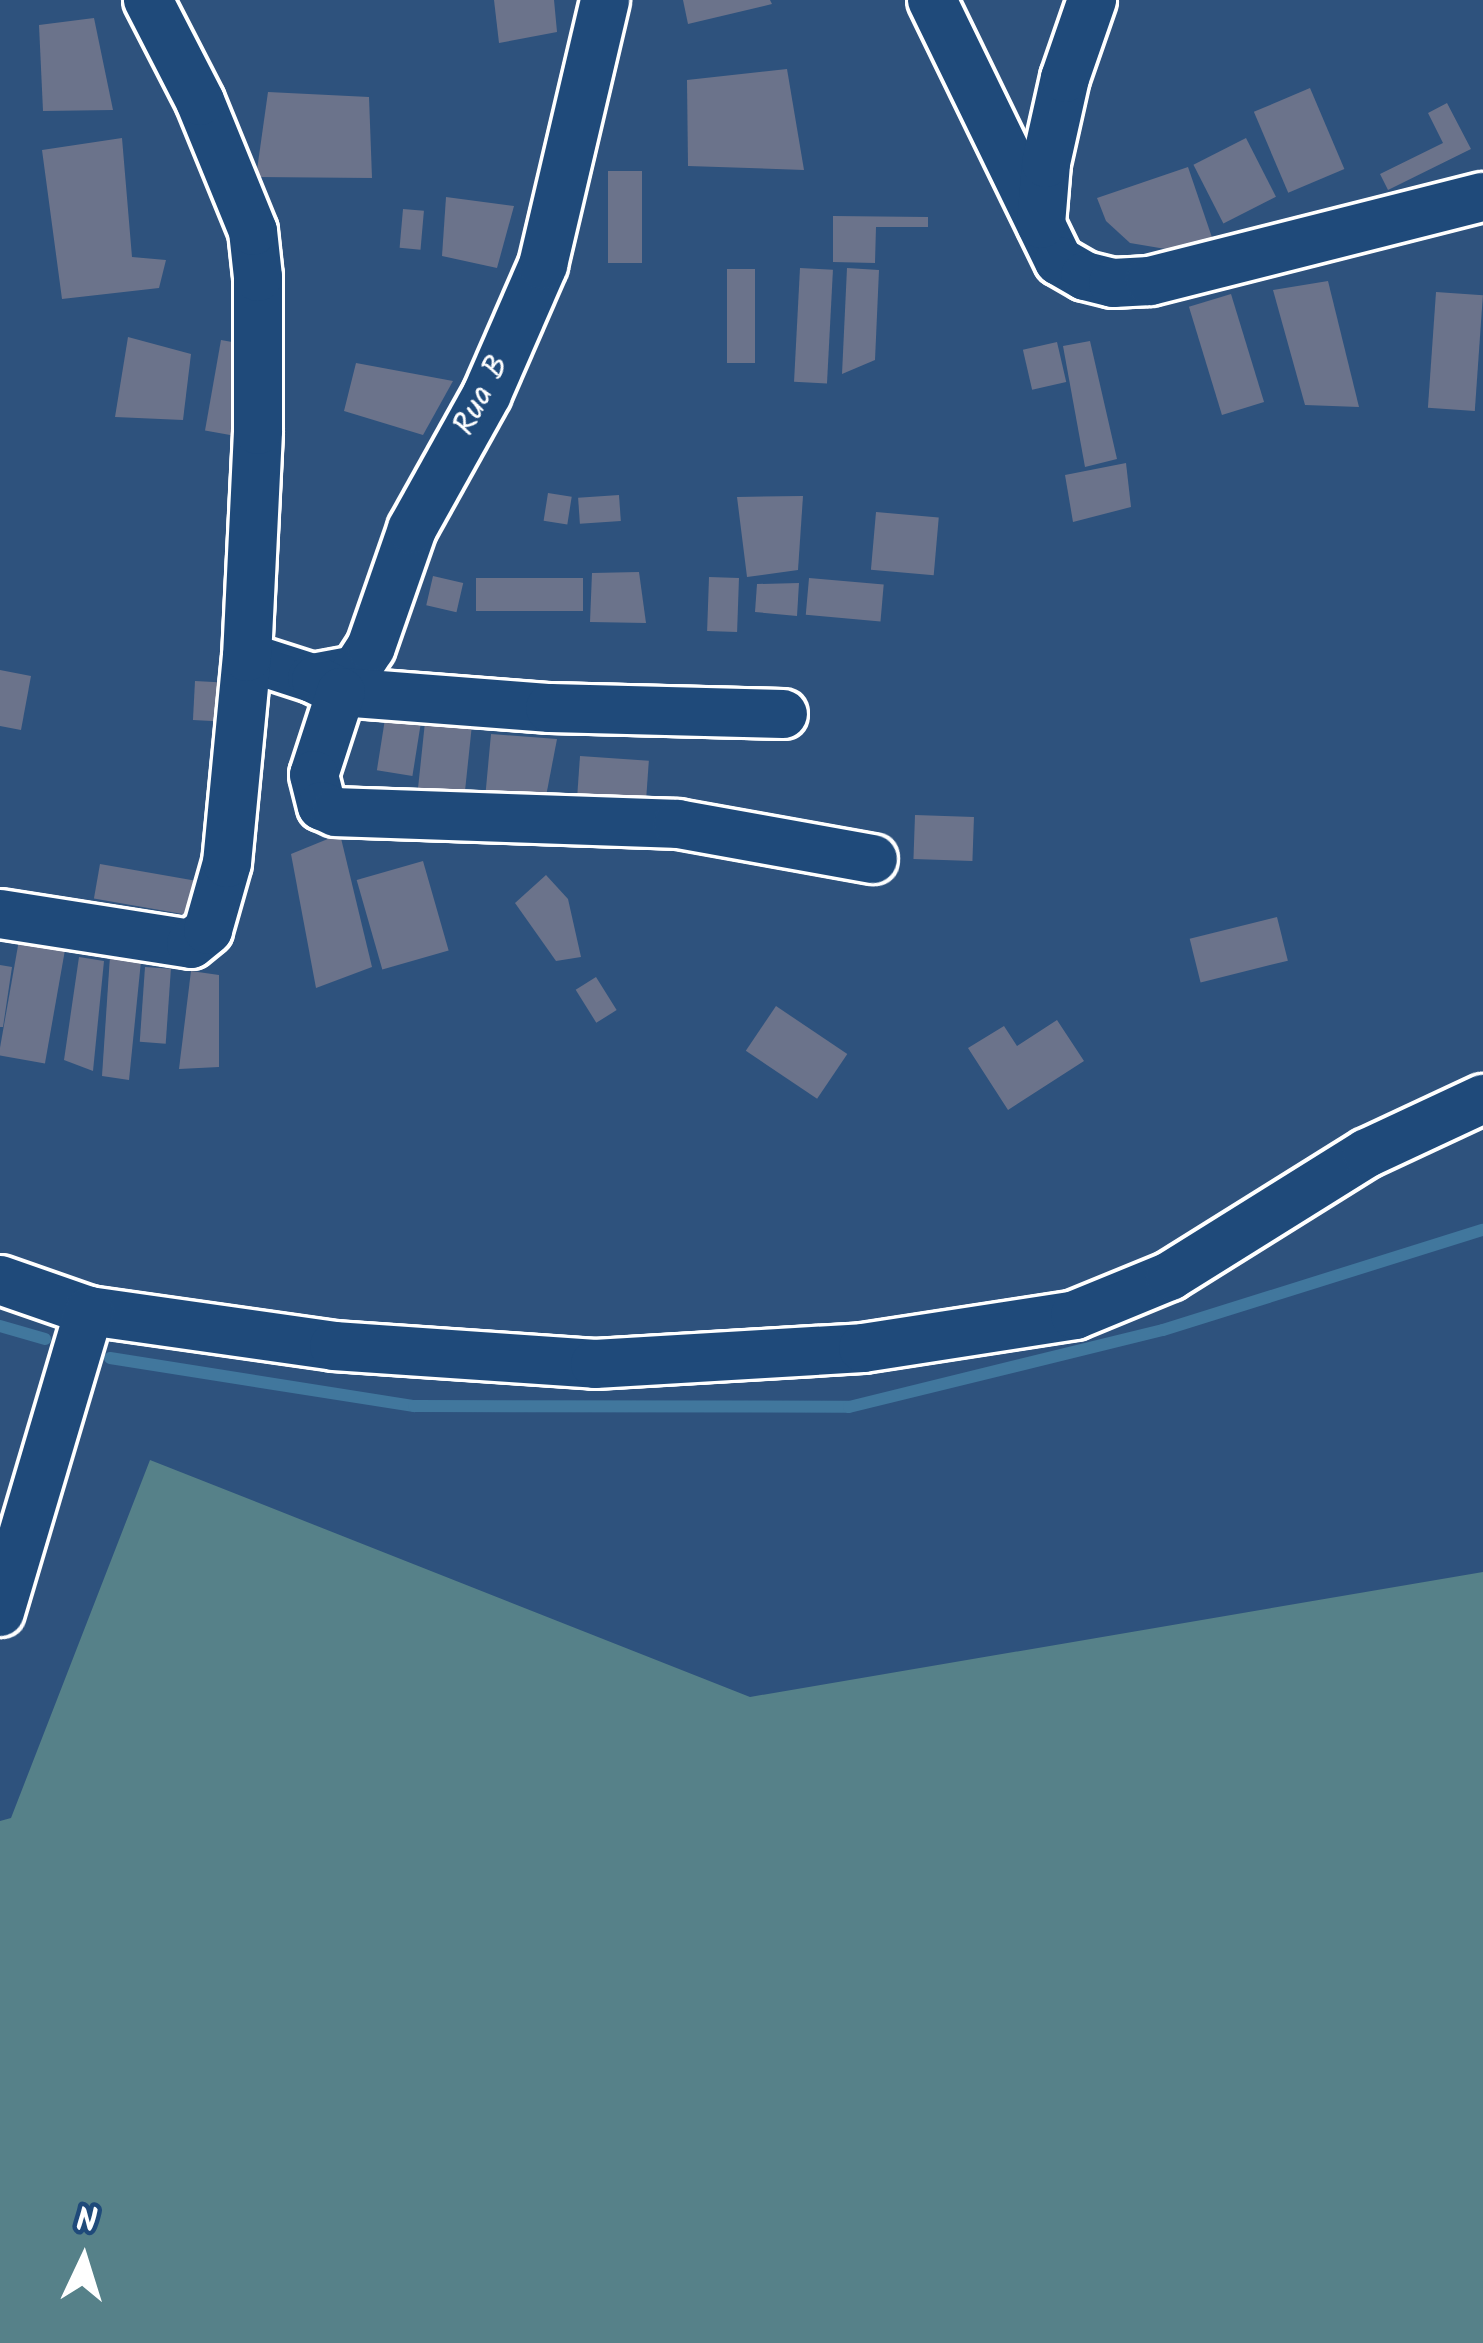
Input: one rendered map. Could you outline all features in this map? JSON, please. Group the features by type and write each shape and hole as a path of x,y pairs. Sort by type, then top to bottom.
{"street":[{"path":"0,914 191,944 205,935 226,863 248,656 258,430 258,277 253,231 200,101 148,0"},
{"name":"Rua B","path":"326,685 356,670 371,647 412,529 497,373 543,265 605,0"},
{"path":"932,0 1059,261 1113,284 1266,255 1483,197"},
{"path":"1041,224 1046,164 1065,78 1092,0"},
{"path":"248,656 326,685 550,708 783,714"},
{"path":"326,685 314,775 322,806 336,812 678,824 873,859"},
{"path":"0,1280 88,1310 334,1346 595,1364 863,1348 1075,1315 1170,1276 1367,1153 1483,1099"},
{"path":"0,1612 88,1310"}],"green space":[{"path":"150,1460 750,1697 1483,1572 1483,2343 0,2343 0,1821 11,1818"}],"building":[{"path":"494,0 554,0 557,32 499,43"},
{"path":"683,0 770,0 772,4 688,24"},
{"path":"94,18 113,110 43,111 39,25"},
{"path":"787,69 804,170 688,166 687,80"},
{"path":"1310,88 1344,169 1288,193 1254,112"},
{"path":"268,92 369,97 372,178 256,177"},
{"path":"1447,103 1471,149 1388,190 1380,174 1443,143 1428,113"},
{"path":"122,138 132,257 166,260 159,288 62,299 42,150"},
{"path":"1246,138 1276,197 1223,224 1193,165"},
{"path":"1188,167 1219,258 1130,243 1106,221 1097,198"},
{"path":"608,171 642,171 642,263 608,263"},
{"path":"446,197 514,206 497,268 442,256"},
{"path":"403,209 424,211 421,250 400,248"},
{"path":"833,216 928,217 928,227 876,227 875,263 833,262"},
{"path":"800,268 833,270 827,384 794,382"},
{"path":"847,268 879,270 875,360 842,374"},
{"path":"727,269 755,269 755,363 727,363"},
{"path":"1328,281 1359,407 1305,405 1273,290"},
{"path":"1436,292 1483,295 1475,411 1428,408"},
{"path":"1231,294 1264,402 1222,415 1189,307"},
{"path":"128,337 191,354 183,420 115,417"},
{"path":"221,340 254,346 239,437 205,431"},
{"path":"1090,341 1117,459 1085,467 1063,346"},
{"path":"1057,342 1066,382 1032,390 1023,350"},
{"path":"356,363 453,381 423,435 344,411"},
{"path":"1126,463 1131,507 1073,522 1065,475"},
{"path":"548,493 572,497 567,524 544,521"},
{"path":"619,495 621,521 580,524 578,498"},
{"path":"803,496 798,570 747,577 737,497"},
{"path":"876,512 939,517 934,575 871,570"},
{"path":"639,572 646,623 590,622 592,573"},
{"path":"433,576 463,583 456,612 426,605"},
{"path":"709,577 739,578 737,632 707,631"},
{"path":"476,578 583,578 583,611 476,611"},
{"path":"809,578 884,585 880,621 806,615"},
{"path":"799,583 797,616 755,612 757,584"},
{"path":"0,670 31,676 21,730 0,726"},
{"path":"195,681 237,683 235,722 193,720"},
{"path":"385,719 421,725 412,776 377,770"},
{"path":"425,722 472,727 464,797 418,792"},
{"path":"491,734 557,739 543,812 485,799"},
{"path":"580,756 649,761 646,801 577,796"},
{"path":"915,815 974,817 972,861 913,859"},
{"path":"340,834 372,967 316,988 291,854"},
{"path":"423,861 449,950 382,969 357,880"},
{"path":"100,864 211,884 205,918 94,898"},
{"path":"546,875 568,899 581,957 556,961 515,903"},
{"path":"1277,917 1288,961 1201,982 1190,939"},
{"path":"19,940 65,948 45,1063 0,1055"},
{"path":"110,956 141,961 129,1080 102,1076"},
{"path":"79,957 104,961 93,1071 64,1060"},
{"path":"0,965 12,967 3,1027 0,1027"},
{"path":"145,967 171,969 166,1044 140,1042"},
{"path":"191,971 219,975 219,1067 179,1069"},
{"path":"596,977 617,1010 596,1023 576,990"},
{"path":"776,1006 847,1054 817,1099 746,1051"},
{"path":"1057,1020 1084,1061 1008,1110 968,1048 1004,1026 1017,1046"}],"waterway":[{"path":"110,1358 414,1406 849,1407 1163,1330 1483,1230"},
{"path":"0,1326 45,1339"}]}
